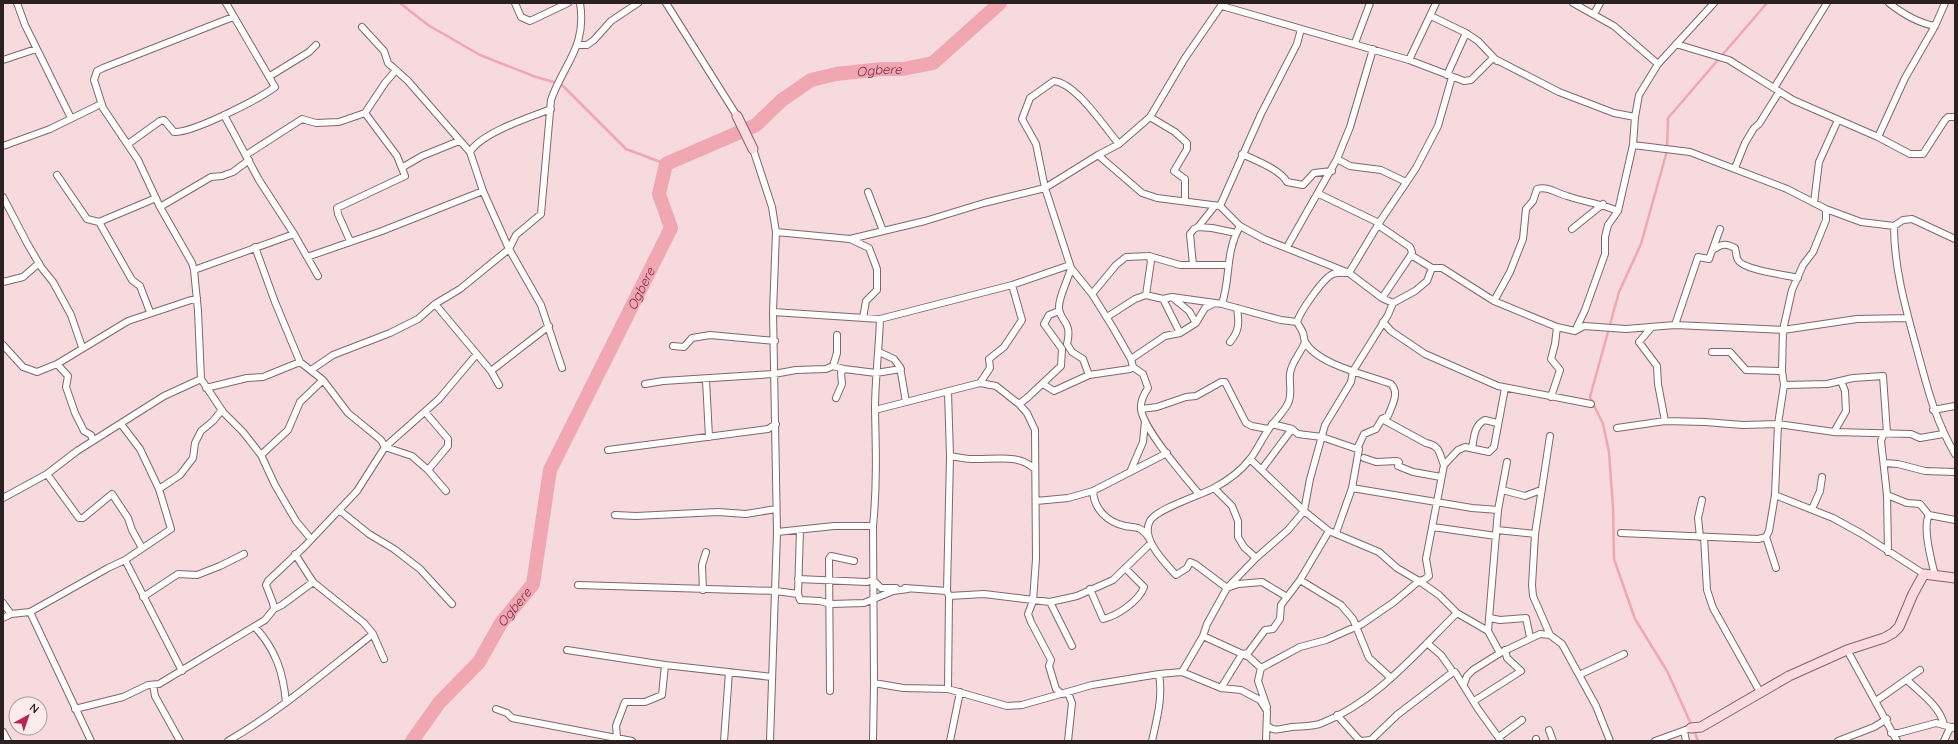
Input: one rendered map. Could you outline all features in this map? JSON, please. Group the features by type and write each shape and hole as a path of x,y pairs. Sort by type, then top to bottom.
{"street":[{"path":"17,3 36,49 71,118"},
{"path":"128,144 164,120 171,130 179,132 196,127 224,115 275,87 270,76 233,17 226,3"},
{"path":"515,3 521,17 530,20 563,4"},
{"path":"311,370 333,355 390,333 418,319 435,304 460,289 509,249 516,235 540,214 552,100 556,86 578,45 582,17 580,3"},
{"path":"578,45 588,44 594,40 611,21 638,3"},
{"path":"666,3 736,116 753,149 772,207 776,232 773,312 775,341 774,374 777,532 770,741"},
{"path":"1355,43 1370,3"},
{"path":"1409,60 1436,3"},
{"path":"1573,3 1614,26 1658,64"},
{"path":"1594,14 1600,3"},
{"path":"1575,331 1585,310 1605,254 1604,237 1608,225 1618,211 1633,146 1635,117 1639,95 1658,64 1714,3"},
{"path":"1735,168 1745,143 1754,128 1759,124 1776,90 1827,3"},
{"path":"1889,3 1903,13 1924,24 1935,26"},
{"path":"1878,137 1905,78 1935,26 1945,3"},
{"path":"776,232 848,238 925,221 984,203 1045,188 1098,155 1119,144 1150,117 1186,58 1222,5 1355,43 1409,60 1464,81 1471,80 1493,58 1498,62 1586,102 1614,113 1635,117"},
{"path":"1431,16 1466,33 1478,41 1498,62"},
{"path":"233,17 201,31 144,51 97,71 94,80 101,104 138,160 160,207 194,270 201,379 222,410 243,432 261,455 275,485 296,521 311,539"},
{"path":"362,27 380,46 388,63 408,81 470,152 483,191 509,249 541,305 562,368"},
{"path":"1193,265 1190,234 1217,206 1297,44 1301,28"},
{"path":"1349,273 1378,224 1416,168 1438,126 1450,76 1466,33"},
{"path":"1676,44 1729,60 1776,90 1838,120 1878,137 1910,154 1923,154 1945,120 1948,117 1955,117"},
{"path":"270,76 309,52 316,45"},
{"path":"3,60 36,49"},
{"path":"1287,247 1332,171 1350,127 1373,49"},
{"path":"160,207 211,177 222,176 233,172 248,158 302,119 316,123 339,122 365,112 396,70"},
{"path":"1119,144 1075,93 1062,82 1054,81 1030,98 1022,119 1036,144 1045,188 1070,267 1092,294 1107,317 1131,359 1133,367 1143,374 1148,388 1143,395 1141,409 1145,420 1167,453 1199,494"},
{"path":"3,146 50,129 101,104"},
{"path":"470,152 474,146 504,128 551,109"},
{"path":"350,241 338,214 337,208 405,176 403,167 393,149 365,112"},
{"path":"224,115 259,180 294,234 318,276"},
{"path":"1150,117 1175,132 1187,143 1187,149 1174,172 1185,179 1184,201"},
{"path":"1814,203 1820,162 1838,120"},
{"path":"403,167 422,156 459,141"},
{"path":"1633,146 1690,152 1787,189 1826,210 1861,222 1894,226 1904,220 1912,218 1955,239"},
{"path":"1242,154 1272,170 1278,170 1284,175 1287,182 1303,185 1314,173 1332,171"},
{"path":"1098,155 1142,193 1158,198 1217,206 1240,226 1264,238 1349,273 1382,298 1393,303"},
{"path":"1337,159 1350,166 1381,170 1406,182"},
{"path":"57,175 83,215 87,219 99,222 156,198"},
{"path":"1494,301 1510,272 1523,239 1526,209 1533,201 1537,189 1556,190 1566,196 1603,204 1618,211"},
{"path":"307,257 382,231 483,191"},
{"path":"868,192 883,231"},
{"path":"1319,194 1378,224 1410,247 1412,252 1411,255 1382,298"},
{"path":"3,197 39,263 53,282 71,315 82,347"},
{"path":"1572,229 1603,204"},
{"path":"1621,533 1758,539 1766,537 1769,532 1775,495 1778,424 1784,385 1782,371 1783,330 1792,290 1803,265 1813,252 1826,220 1826,210"},
{"path":"99,222 132,280 140,286 150,312"},
{"path":"1222,304 1227,289 1227,265 1232,240 1240,226"},
{"path":"1894,226 1895,261 1908,318 1933,410 1943,434 1955,454"},
{"path":"1198,227 1236,233"},
{"path":"1675,325 1698,257 1709,259 1714,249 1720,229"},
{"path":"1222,230 1232,240"},
{"path":"194,270 294,234"},
{"path":"848,238 869,248 877,269 877,290 866,301 863,318"},
{"path":"1714,249 1722,244 1730,245 1735,248 1738,261 1741,264 1758,270 1798,278"},
{"path":"255,247 275,302 300,362 323,380 348,413 381,440 385,447 412,456 428,470 446,491"},
{"path":"1411,255 1432,268 1442,268 1494,301 1557,327 1575,331 1584,326 1651,328 1675,325 1783,330 1857,319 1908,318"},
{"path":"1092,294 1116,265 1126,257 1149,256 1180,265 1227,265"},
{"path":"1146,295 1151,261 1149,256"},
{"path":"3,282 23,277 39,263"},
{"path":"773,312 880,319 1012,285 1070,267"},
{"path":"1070,267 1067,283 1061,296 1059,311 1069,329 1070,334 1067,344 1072,352 1082,359 1089,375"},
{"path":"1182,672 1204,636 1207,624 1227,588 1256,558 1288,530 1304,511 1310,479 1325,425 1351,382 1353,371 1393,303 1427,281 1432,268"},
{"path":"1336,533 1352,488 1358,449 1364,434 1376,429 1382,419 1388,416 1396,393 1391,384 1353,371 1322,358 1312,351 1305,342 1303,333 1297,322 1299,315 1327,278 1334,274 1349,273"},
{"path":"980,383 990,368 989,359 1004,347 1022,320 1012,285"},
{"path":"1107,317 1135,299 1146,295 1163,299 1172,297 1222,304 1281,320 1297,322"},
{"path":"1172,297 1189,311 1196,323"},
{"path":"3,345 23,367 37,372 57,364 82,347 128,322 150,312 197,298"},
{"path":"1163,299 1180,333"},
{"path":"1131,359 1165,336 1180,333 1196,323 1205,308 1215,303"},
{"path":"435,304 476,355 491,371 499,385"},
{"path":"1230,342 1238,332 1237,308"},
{"path":"1019,404 1043,384 1060,366 1063,359 1062,349 1044,324 1049,315 1059,311"},
{"path":"873,741 873,526 877,494 875,410 880,319"},
{"path":"1383,322 1391,331 1425,354 1505,388 1591,404"},
{"path":"491,371 549,326"},
{"path":"1551,397 1560,370 1551,359 1557,327"},
{"path":"1651,328 1639,342 1657,366 1658,384 1665,421"},
{"path":"673,346 684,347 692,338 710,335 775,341"},
{"path":"833,366 837,353 837,335"},
{"path":"1150,541 1147,527 1150,519 1170,507 1214,488 1235,474 1250,459 1288,402 1291,390 1290,374 1297,355 1305,342"},
{"path":"879,352 894,359 901,369 906,402"},
{"path":"1712,352 1730,352 1746,370 1782,371"},
{"path":"274,609 266,585 274,574 311,539 357,491 385,447 450,387 476,355"},
{"path":"206,388 247,378 263,377 300,362"},
{"path":"57,364 68,376 66,387 75,413 84,431 90,435 93,441"},
{"path":"645,384 663,381 706,380 774,374 791,370 826,369 833,366 844,370 876,373 901,369"},
{"path":"1043,384 1054,391 1089,375 1130,369 1133,367"},
{"path":"836,398 842,384 841,373 844,370"},
{"path":"1784,385 1827,384 1873,375 1883,376 1885,433 1881,441 1885,463 1888,552"},
{"path":"3,498 47,474 93,441 164,396 201,379"},
{"path":"261,455 288,430 300,402 323,380"},
{"path":"706,380 709,437"},
{"path":"1834,432 1846,411 1844,391 1841,381"},
{"path":"1141,409 1157,407 1186,397 1196,396 1221,382 1225,382 1246,423 1252,426 1292,429 1298,434 1322,437 1358,449 1362,451 1364,458"},
{"path":"875,410 980,383 996,386 1019,404 1027,413 1036,430 1036,502 1033,601 1028,614 1051,660 1049,666 1056,689 1062,694 1068,692"},
{"path":"1266,741 1267,707 1258,681 1261,668 1300,647 1326,640 1362,624 1394,602 1419,580 1425,579 1429,576 1426,559 1444,465 1458,450 1465,447 1489,452 1494,447 1497,424 1505,388"},
{"path":"948,392 950,456 948,689"},
{"path":"1933,410 1955,406"},
{"path":"159,489 180,475 193,458 195,443 201,431 213,421 222,410"},
{"path":"424,412 449,442 448,446 428,470"},
{"path":"1382,419 1426,443 1434,445 1442,453 1441,459 1444,465"},
{"path":"1130,472 1143,442 1145,420"},
{"path":"1472,448 1476,428 1480,422 1485,420 1497,424"},
{"path":"1617,428 1665,421 1743,425 1778,424 1834,432 1910,434 1920,438 1943,434"},
{"path":"3,618 11,614 30,612 125,560 172,529 159,489 140,449 121,424"},
{"path":"608,450 768,429 776,424"},
{"path":"1262,469 1292,429"},
{"path":"1550,436 1535,534 1532,585 1533,596 1550,635 1562,644 1596,706 1610,741"},
{"path":"1036,502 1068,498 1093,491 1167,453"},
{"path":"950,456 970,459 1009,459 1027,462 1035,468"},
{"path":"1355,466 1364,458"},
{"path":"1364,458 1376,462 1397,461 1399,462 1398,466 1407,470 1441,476"},
{"path":"1250,459 1304,511 1329,531 1378,552 1397,568 1419,580 1439,595 1457,614 1488,631 1507,658 1521,671 1474,702"},
{"path":"1488,631 1498,510 1507,462"},
{"path":"1885,463 1898,464 1925,471 1955,472"},
{"path":"47,474 79,518 83,518 112,494 128,518 132,530 142,548"},
{"path":"1812,509 1820,491 1822,477"},
{"path":"1425,501 1434,496 1439,487"},
{"path":"1214,488 1232,506 1238,521 1238,537 1244,547 1256,558"},
{"path":"1352,488 1425,501 1498,510"},
{"path":"1502,490 1525,496 1541,490"},
{"path":"1093,491 1094,501 1097,508 1109,520 1122,525 1140,528 1176,575 1187,568 1190,562 1195,564 1227,588"},
{"path":"1775,495 1812,509 1862,534 1924,574 1955,578"},
{"path":"1887,495 1906,503 1920,504 1929,515 1955,520"},
{"path":"1702,500 1698,518 1702,537 1707,590 1711,602 1760,692"},
{"path":"339,510 369,534 394,549 420,569 452,604"},
{"path":"615,515 636,516 718,512 746,514 776,510"},
{"path":"1929,515 1926,524 1928,545 1935,576"},
{"path":"777,532 834,526 873,526"},
{"path":"1432,527 1496,533 1535,534"},
{"path":"800,530 798,579 798,594 800,600 820,601 830,604 864,603 892,591 908,588"},
{"path":"1221,688 1242,654 1248,653 1265,630 1273,629 1280,619 1281,606 1300,580 1329,531"},
{"path":"1766,537 1776,568"},
{"path":"873,580 881,588 908,588 948,594 984,594 1050,602 1077,596 1113,580 1150,541"},
{"path":"702,590 702,565 706,552"},
{"path":"143,597 178,574 197,575 244,554"},
{"path":"295,554 313,582 364,623 373,634 384,659"},
{"path":"830,691 829,559 831,556 854,561"},
{"path":"125,560 136,577 143,597 167,638 174,657 182,670"},
{"path":"1090,590 1103,619 1108,618 1130,605 1144,587 1125,568"},
{"path":"1655,741 1692,729 1788,676 1847,650 1884,638 1893,633 1899,626 1913,594 1924,574"},
{"path":"798,579 829,579 867,582 873,580"},
{"path":"1300,580 1341,605 1353,619 1369,658 1391,678"},
{"path":"74,709 124,697 148,685 153,685 182,670 255,628 265,620 274,609 282,605 313,582"},
{"path":"1227,588 1238,584 1262,582 1287,597"},
{"path":"578,584 702,590 732,589 776,591 798,594"},
{"path":"1050,602 1072,646"},
{"path":"3,603 11,614"},
{"path":"30,612 74,709 91,741"},
{"path":"1267,725 1269,728 1276,730 1314,725 1337,715 1378,690 1457,614"},
{"path":"1490,618 1500,620 1526,618 1530,638"},
{"path":"255,628 267,641 277,660 284,679 286,702"},
{"path":"228,741 253,727 373,634"},
{"path":"1464,684 1467,676 1473,670 1502,651 1540,634 1550,635"},
{"path":"1204,636 1242,654 1261,668"},
{"path":"1427,643 1441,655 1453,672 1455,672 1500,739 1522,720"},
{"path":"566,650 665,665 772,677"},
{"path":"1847,650 1897,741"},
{"path":"1579,675 1624,654"},
{"path":"617,738 616,726 625,702 644,702 662,695 665,665"},
{"path":"1876,702 1920,670"},
{"path":"724,741 729,672"},
{"path":"874,683 903,688 948,689 1007,706 1022,705 1092,685 1159,674 1182,672 1221,688 1241,690 1260,700 1267,711"},
{"path":"1337,715 1360,741 1370,741 1396,715 1453,672"},
{"path":"1152,741 1161,701 1162,689 1159,674"},
{"path":"1907,680 1925,696 1942,716 1944,724"},
{"path":"153,685 155,696 180,741"},
{"path":"950,741 960,692"},
{"path":"1068,692 1072,703 1068,741"},
{"path":"496,709 507,713 512,718 629,741"},
{"path":"1838,741 1874,727 1886,719"},
{"path":"1892,733 1904,732 1926,725 1944,724 1954,728"},
{"path":"1944,741 1949,730 1954,728"},
{"path":"1686,741 1692,729"},
{"path":"1549,730 1553,741"},
{"path":"3,732 8,741"}],"waterway":[{"path":"400,3 428,25 480,55 536,77 561,84 626,149 666,164"},
{"name":"Ogbere","path":"412,741 439,703 479,662 501,623 533,584 550,470 671,228 659,194 666,164 756,125 782,100 811,80 836,74 882,69 903,69 933,63 1000,3"},
{"path":"1692,726 1667,671 1635,619 1614,559 1613,507 1609,452 1603,424 1590,397 1619,292 1641,244 1667,151 1668,118 1767,3"},
{"path":"1694,730 1698,741"}]}
